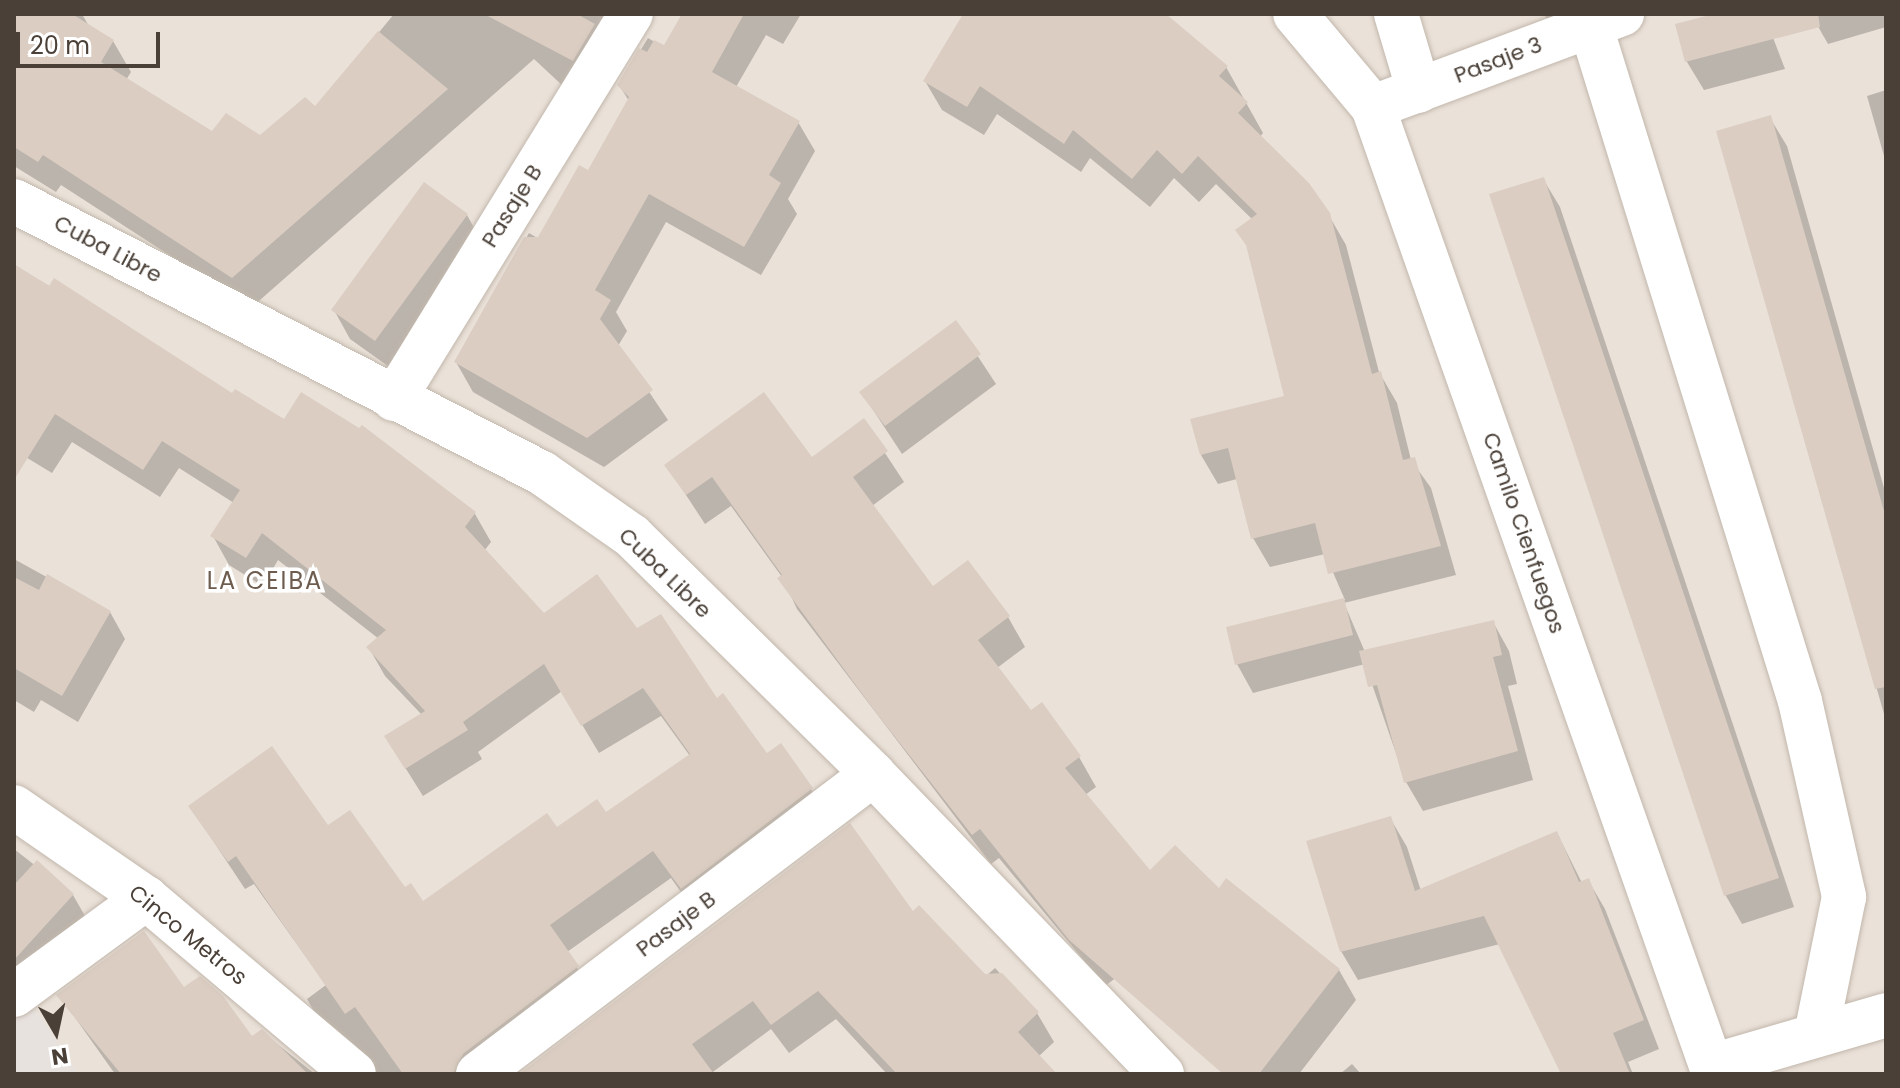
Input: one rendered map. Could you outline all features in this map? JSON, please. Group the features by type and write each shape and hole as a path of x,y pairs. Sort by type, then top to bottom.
{"street":[{"name":"Pasaje B","path":"394,399 631,14"},
{"name":"Camilo Cienfuegos","path":"1295,14 1373,107 1713,1070"},
{"path":"1396,14 1419,91"},
{"name":"Pasaje 3","path":"1373,107 1606,19"},
{"path":"1606,19 1800,701 1844,897 1816,1035"},
{"name":"Cuba Libre","path":"14,201 542,473 632,536 873,774 1162,1074"},
{"name":"Pasaje B","path":"478,1074 873,774"},
{"name":"Cinco Metros","path":"14,807 146,898 354,1074"},
{"path":"14,995 146,898"},
{"path":"1713,1070 1886,1015"}],"shaded area":[{"path":"14,14 1886,14 1886,1074 14,1074"},
{"path":"33,1005 78,1074 14,1074 14,1018"}],"building":[{"path":"14,14 72,14 114,40 101,62 212,131 226,113 260,135 305,97 315,106 378,31 448,89 232,278 43,155 38,162 14,147"},
{"path":"484,14 577,14 595,24 573,61"},
{"path":"682,14 744,14 712,72 800,121 769,175 781,183 744,247 649,194 595,290 611,300 600,319 653,390 587,438 454,362 524,237 538,237 579,165 588,170 629,97 617,85 639,48 647,52 654,40 664,45"},
{"path":"963,14 1166,14 1228,66 1219,76 1248,102 1238,113 1309,183 1330,213 1372,374 1381,371 1403,460 1415,457 1441,546 1328,574 1315,523 1251,539 1228,448 1200,455 1190,419 1284,396 1246,245 1235,230 1257,214 1198,156 1182,174 1157,150 1132,179 1073,130 1064,144 980,86 967,107 923,81"},
{"path":"1714,14 1818,14 1820,27 1685,62 1675,24"},
{"path":"1771,115 1886,518 1886,687 1875,689 1716,131"},
{"path":"1544,177 1779,878 1724,896 1489,194"},
{"path":"424,182 468,214 375,341 331,310"},
{"path":"14,264 49,286 54,278 232,393 235,389 284,419 301,392 359,428 362,425 476,512 465,527 544,613 597,574 637,628 661,614 717,698 723,693 767,753 781,743 813,788 681,889 653,851 550,925 579,966 463,1054 454,1074 403,1074 355,1007 345,1014 236,856 228,862 188,806 272,746 328,825 350,810 405,887 411,883 423,901 547,813 557,827 597,799 606,812 690,754 643,688 581,726 544,664 463,722 468,730 405,769 384,736 425,711 366,647 386,630 262,533 246,558 210,536 240,490 162,441 143,470 55,414 14,480"},
{"path":"956,320 981,354 885,426 859,392"},
{"path":"764,392 812,457 864,418 888,451 853,477 933,586 968,560 1010,616 978,640 1031,710 1042,702 1081,756 1065,768 1150,870 1175,845 1219,888 1226,878 1340,969 1259,1074 1223,1074 1069,940 980,829 972,835 877,714 777,578 782,575 712,477 686,495 664,465"},
{"path":"47,574 111,611 62,696 14,668 14,577 39,590"},
{"path":"1344,598 1353,635 1235,665 1226,627"},
{"path":"1494,620 1502,655 1493,657 1518,751 1404,783 1377,685 1368,687 1359,651"},
{"path":"1391,816 1415,891 1557,831 1579,882 1589,878 1644,1020 1613,1033 1630,1074 1561,1074 1484,916 1340,952 1306,841"},
{"path":"850,823 913,911 919,905 985,974 1002,973 1039,1012 1018,1032 1057,1074 897,1074 818,991 771,1025 753,1001 692,1044 714,1074 519,1074"},
{"path":"37,860 74,894 14,960 14,885"},
{"path":"144,931 184,987 200,976 223,996 252,1036 262,1029 308,1074 121,1074 56,995"}],"district":[{"name":"LA CEIBA","path":"265,581"}]}
